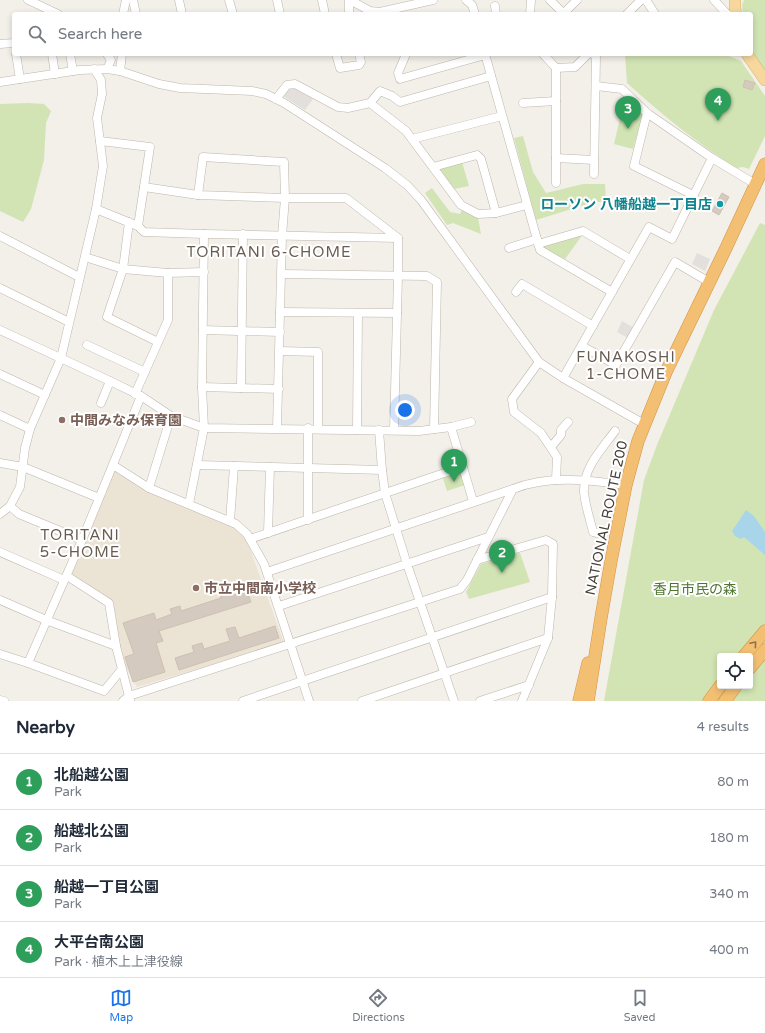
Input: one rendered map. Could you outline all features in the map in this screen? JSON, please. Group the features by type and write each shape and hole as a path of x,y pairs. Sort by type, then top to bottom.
{"highway":[{"name":"NATIONAL ROUTE 200","path":"588,701 601,618 626,485 644,424 666,372 765,164"},
{"name":"NATIONAL ROUTE 200","path":"579,701 584,677 601,618"},
{"path":"747,653 765,631"},
{"path":"753,664 765,650"},
{"path":"709,701 718,689"},
{"path":"725,701 734,689"}],"main road":[{"path":"735,0 736,12"},
{"path":"748,56 765,80"}],"street":[{"path":"28,0 54,12"},
{"path":"123,12 126,0"},
{"path":"133,0 136,12"},
{"path":"179,0 182,12"},
{"path":"229,0 232,12"},
{"path":"277,0 280,12"},
{"path":"322,0 325,12"},
{"path":"349,12 349,0 370,11 380,12 396,12 433,0"},
{"path":"466,0 472,5 474,12"},
{"path":"530,12 531,0"},
{"path":"550,0 562,12"},
{"path":"566,12 577,0"},
{"path":"629,12 641,0"},
{"path":"646,0 654,12"},
{"path":"714,0 726,12"},
{"path":"0,44 12,43"},
{"path":"16,56 20,79"},
{"path":"52,56 55,74"},
{"path":"70,56 73,71"},
{"path":"107,69 111,60 108,56"},
{"path":"120,71 121,56"},
{"path":"337,56 340,68 344,68 359,65 361,62 360,56"},
{"path":"405,56 398,73 400,79 478,56"},
{"path":"486,56 540,250 612,292"},
{"path":"545,56 556,68 556,183"},
{"path":"556,68 576,67 586,56"},
{"path":"594,174 596,86 595,56"},
{"path":"0,514 10,506 20,487 25,448 30,429 61,358 96,210 103,166 97,118 102,94 101,80 94,69"},
{"path":"0,82 73,71 107,69 120,71 159,84 180,88 252,90 276,98 385,168 407,185 421,200 539,362 563,378 644,424"},
{"path":"276,98 287,85 295,84 338,108 348,108 370,103 380,91 392,96 400,102 491,76"},
{"path":"596,86 622,89 647,113 712,158 755,184"},
{"path":"523,103 556,101"},
{"path":"370,103 406,131 461,205 478,214 496,213 527,205"},
{"path":"647,113 634,166 692,195"},
{"path":"412,139 502,116"},
{"path":"100,141 150,148 138,226"},
{"path":"433,167 477,155 481,159 496,213"},
{"path":"198,195 203,157 284,162 285,198 282,236 277,428"},
{"path":"556,158 594,160"},
{"path":"563,378 649,227 672,239 692,195 712,158"},
{"path":"144,187 198,195 285,198 346,198 398,238"},
{"path":"96,210 138,226 144,232 398,238"},
{"path":"129,222 123,269 107,317 158,342"},
{"path":"509,248 583,231 630,259"},
{"path":"189,504 204,428 202,387 204,234"},
{"path":"241,388 243,234"},
{"path":"0,236 79,277"},
{"path":"394,430 398,238"},
{"path":"85,257 123,269 168,273 204,272"},
{"path":"582,346 616,365 675,262 709,282"},
{"path":"28,663 113,465 145,372 168,320 168,273"},
{"path":"282,274 427,276 438,282 434,429"},
{"path":"516,292 522,284 593,326"},
{"path":"0,288 69,322"},
{"path":"280,312 397,313"},
{"path":"357,430 358,313"},
{"path":"0,330 138,395 171,416 204,428 318,428 419,431 451,427 471,422"},
{"path":"203,330 280,332"},
{"path":"87,346 145,372"},
{"path":"280,350 318,352 318,428"},
{"path":"539,362 512,398 514,412 541,433 557,457 556,480"},
{"path":"0,374 45,395"},
{"path":"101,403 110,381"},
{"path":"202,387 279,389"},
{"path":"0,416 30,429"},
{"path":"149,488 171,416"},
{"path":"551,448 561,435 561,430 568,422"},
{"path":"451,427 473,502"},
{"path":"308,428 308,520"},
{"path":"379,430 385,492 454,701"},
{"path":"602,534 593,532 584,492 585,480 589,469 615,431"},
{"path":"0,463 23,467 99,498"},
{"path":"113,465 149,488 230,521 236,524 247,534 267,572 292,644 309,701"},
{"path":"197,465 382,470"},
{"path":"230,521 234,466"},
{"path":"268,533 270,467"},
{"path":"250,539 462,467"},
{"path":"267,572 528,483 556,480 585,480 626,485"},
{"path":"0,552 65,578 109,603 116,646 128,699 460,589 467,580 513,489"},
{"path":"10,506 19,514 82,540"},
{"path":"279,606 488,537"},
{"path":"477,560 546,540 553,544 552,597 548,638 522,701"},
{"path":"243,701 552,597"},
{"path":"0,600 46,620 116,646"},
{"path":"362,701 548,638"},
{"path":"0,654 104,691 122,669"},
{"path":"480,701 529,685"},
{"path":"0,700 4,701"}],"shaded area":[{"path":"288,89 295,89 313,99 305,110 283,96"},
{"path":"697,253 710,259 705,271 692,264"},
{"path":"622,321 634,328 628,338 617,332"},
{"path":"114,471 228,524 238,530 245,537 284,643 137,687 121,658 113,601 72,574"}],"green space":[{"path":"744,0 765,0 765,75 753,54 753,12 743,12 742,5"},
{"path":"625,56 729,56 741,61 765,96 765,136 749,169 743,167 736,168 707,149 666,117 627,83"},
{"path":"625,97 643,114 633,149 614,144"},
{"path":"0,104 44,104 51,111 46,123 44,160 31,209 23,222 0,211"},
{"path":"523,136 533,172 546,193 583,184 605,184 606,202 594,202 536,220 514,138"},
{"path":"462,162 469,186 454,189 438,168"},
{"path":"432,188 450,212 460,214 462,210 478,218 481,234 453,223 447,225 425,193"},
{"name":"香月市民の森","path":"760,223 765,225 765,701 604,701 644,480 657,445 714,310"},
{"path":"583,234 565,259 544,249 543,245"},
{"path":"461,472 465,485 447,491 443,478"},
{"path":"520,553 530,582 469,599 466,592 481,564"}],"water":[{"path":"746,510 754,516 765,532 765,555 744,537 741,539 735,536 732,531"}],"building":[{"path":"745,80 755,83 752,90 743,87"},
{"name":"ローソン 八幡船越一丁目店","path":"722,193 729,197 719,215 712,211"},
{"path":"229,591 231,596 247,591 251,602 159,631 163,641 156,643 165,672 133,682 125,657 134,654 123,623 154,613 156,620 172,614 170,609 180,606 181,611 221,598 220,594"},
{"path":"275,626 279,638 179,670 175,658 194,652 192,646 202,643 204,649 230,641 226,629 235,627 239,638"}],"place":[{"name":"大平台南公園","path":"718,121"},
{"name":"船越一丁目公園","path":"628,129"},
{"name":"ローソン 八幡船越一丁目店","path":"720,204"},
{"name":"中間みなみ保育園","path":"62,420"},
{"name":"北船越公園","path":"454,482"},
{"name":"船越北公園","path":"502,573"},
{"name":"市立中間南小学校","path":"196,588"}],"district":[{"name":"TORITANI 6-CHOME","path":"269,252"},
{"name":"FUNAKOSHI 1-CHOME","path":"626,366"},
{"name":"TORITANI 5-CHOME","path":"80,544"}]}
